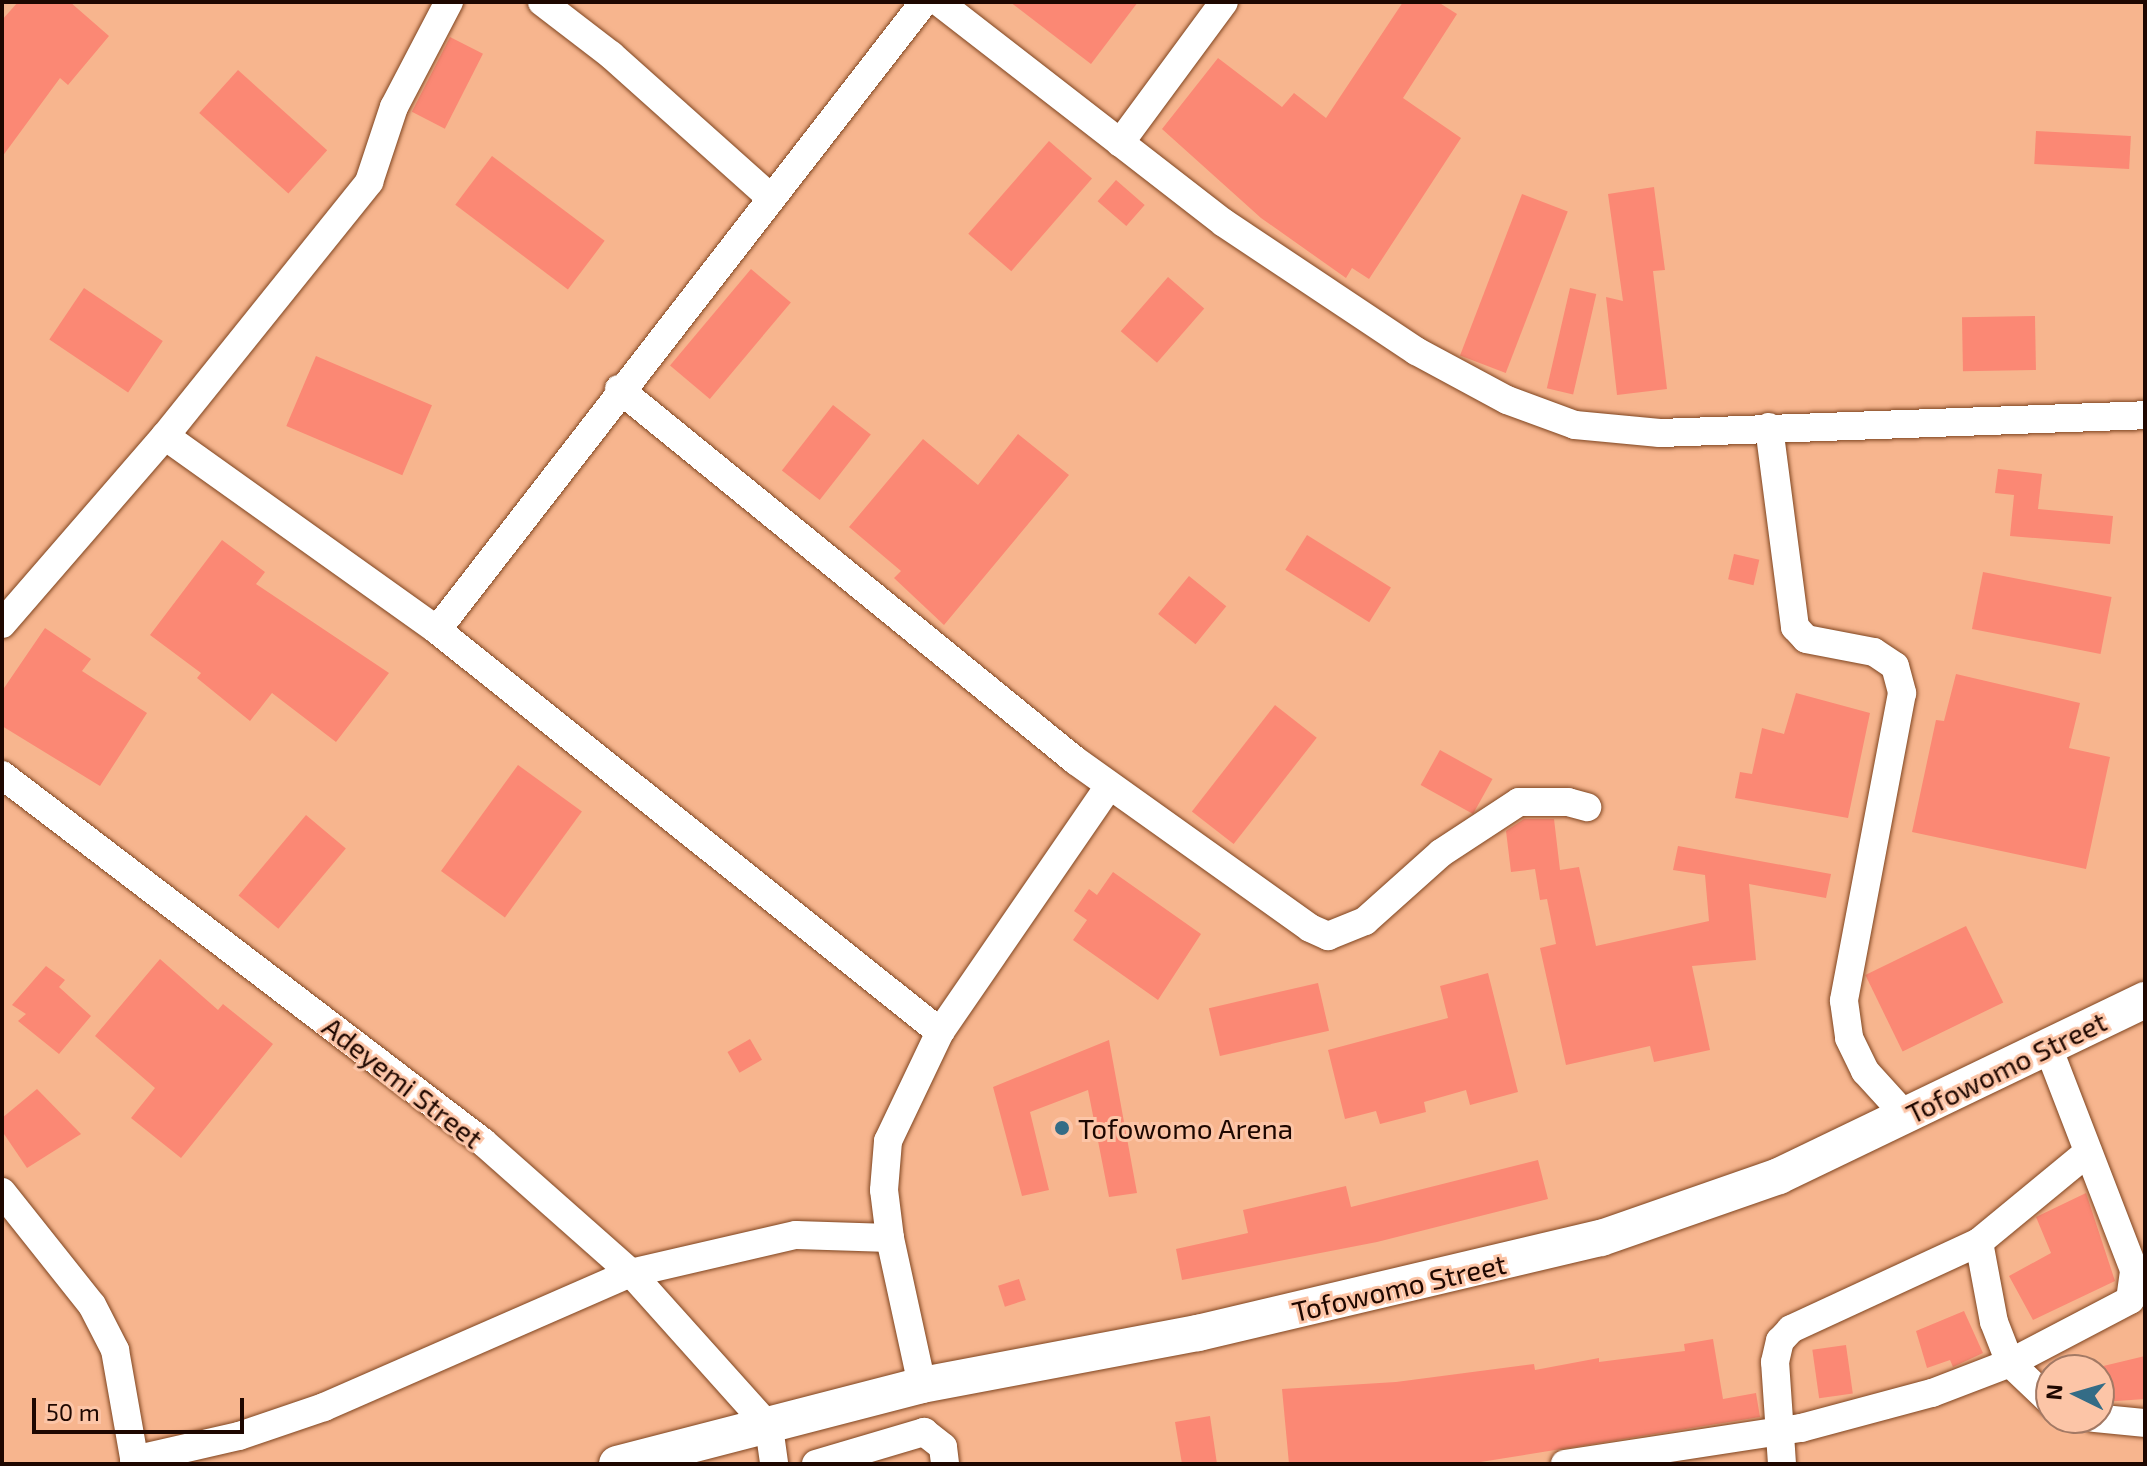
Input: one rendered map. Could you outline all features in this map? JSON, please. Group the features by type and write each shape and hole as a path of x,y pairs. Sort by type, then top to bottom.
{"street":[{"path":"2,624 165,436 369,182 394,107 449,2"},
{"path":"542,2 567,10 770,197"},
{"path":"437,630 619,389 924,2"},
{"path":"939,2 1224,223 1416,351 1507,400 1575,425 1660,433 2145,415"},
{"path":"1120,143 1224,2"},
{"path":"619,389 861,591 1109,786 1188,838 1290,916 1328,936 1365,921 1441,853 1496,813 1519,802 1568,802 1587,807"},
{"path":"1769,427 1795,627 1806,639 1874,652 1895,666 1902,693 1844,1001 1849,1038 1865,1071 1905,1115"},
{"path":"165,436 437,630 940,1032"},
{"name":"Adeyemi Street","path":"2,775 483,1142 631,1273 769,1427"},
{"path":"922,1385 890,1238 884,1190 888,1141 940,1032 1109,786"},
{"name":"Tofowomo Street","path":"617,1464 922,1385 1198,1333 1601,1238 1779,1176 2145,1000"},
{"path":"1565,1464 1614,1461 1778,1433 1932,1393 2010,1363 2130,1300 2134,1270 2048,1047"},
{"path":"1782,1464 1775,1362 1780,1341 1791,1329 1979,1242 2088,1152"},
{"path":"2,1192 92,1305 115,1350 135,1462 239,1436 324,1407 631,1273 796,1235 890,1238"},
{"path":"1979,1242 1994,1322 2010,1363 2035,1387"},
{"path":"2115,1420 2145,1423"},
{"path":"769,1427 774,1464"},
{"path":"816,1464 924,1432 943,1447 945,1464"}],"building":[{"path":"18,2 70,2 109,36 68,85 60,78 2,157 2,20"},
{"path":"1010,2 1138,2 1091,64"},
{"path":"1403,2 1438,2 1457,14 1403,98 1461,138 1369,279 1352,268 1346,278 1261,218 1162,129 1218,58 1282,107 1294,93 1326,118"},
{"path":"450,37 483,54 445,129 412,112"},
{"path":"238,70 327,150 288,193 199,113"},
{"path":"2036,131 2131,136 2129,169 2034,164"},
{"path":"1049,141 1092,178 1011,271 968,234"},
{"path":"492,156 605,241 568,290 455,205"},
{"path":"1116,180 1145,205 1126,226 1098,201"},
{"path":"1654,187 1665,270 1653,271 1667,389 1617,395 1606,297 1623,301 1608,194"},
{"path":"1522,194 1568,212 1506,373 1460,356"},
{"path":"751,269 791,302 710,399 670,366"},
{"path":"1168,277 1204,308 1157,363 1121,331"},
{"path":"84,288 163,341 128,393 49,339"},
{"path":"1570,288 1596,294 1573,394 1547,388"},
{"path":"2035,316 2036,370 1963,371 1962,317"},
{"path":"316,356 432,405 402,475 286,426"},
{"path":"833,405 871,435 820,500 782,470"},
{"path":"1018,434 1069,475 944,625 894,578 901,571 849,527 923,439 978,485"},
{"path":"1998,469 2042,474 2038,509 2113,516 2110,544 2010,536 2014,495 1995,493"},
{"path":"1307,535 1391,587 1369,622 1285,570"},
{"path":"222,540 265,572 256,584 389,673 336,742 272,693 250,721 197,678 201,673 150,635"},
{"path":"1734,554 1759,560 1753,585 1728,579"},
{"path":"1983,572 2112,597 2101,654 1972,629"},
{"path":"1189,576 1226,606 1195,644 1158,614"},
{"path":"45,628 91,659 82,671 147,713 100,786 2,726 2,691"},
{"path":"1956,674 2080,703 2069,748 2110,757 2086,869 1912,832 1936,720 1944,721"},
{"path":"1796,693 1870,713 1848,818 1735,798 1740,772 1752,774 1762,728 1784,734"},
{"path":"1275,705 1317,738 1234,844 1192,811"},
{"path":"1440,750 1492,779 1473,814 1421,785"},
{"path":"518,765 582,811 505,917 441,871"},
{"path":"306,815 346,848 278,929 239,895"},
{"path":"1524,819 1554,819 1560,870 1579,867 1596,946 1709,921 1705,875 1673,870 1678,846 1831,874 1826,898 1749,884 1756,960 1692,966 1710,1050 1654,1062 1650,1046 1566,1065 1540,948 1556,944 1547,899 1540,900 1535,869 1511,872 1506,831"},
{"path":"1113,872 1201,934 1158,1000 1073,940 1087,920 1074,911 1089,889 1097,895"},
{"path":"1966,926 2003,1002 1903,1051 1865,975"},
{"path":"160,959 218,1010 223,1004 273,1044 181,1158 131,1118 155,1088 95,1036"},
{"path":"46,966 65,980 59,987 91,1016 59,1054 18,1021 26,1014 12,1005"},
{"path":"1488,973 1518,1092 1470,1105 1466,1090 1424,1102 1426,1112 1380,1124 1376,1111 1345,1119 1328,1050 1448,1018 1440,986"},
{"path":"1318,983 1329,1031 1220,1056 1209,1008"},
{"path":"750,1039 762,1060 739,1073 727,1052"},
{"path":"1109,1040 1137,1193 1109,1197 1088,1090 1030,1112 1049,1190 1022,1196 993,1087"},
{"path":"37,1089 81,1134 27,1168 2,1131 2,1118"},
{"path":"1538,1160 1548,1199 1377,1242 1182,1280 1176,1249 1248,1233 1243,1210 1346,1186 1351,1207"},
{"path":"2086,1193 2115,1281 2033,1320 2009,1276 2051,1253 2036,1217"},
{"path":"1019,1279 1026,1300 1005,1307 998,1286"},
{"path":"1964,1311 1983,1353 1953,1367 1950,1360 1927,1368 1916,1331"},
{"path":"1713,1339 1723,1399 1756,1393 1760,1417 1468,1464 1289,1464 1282,1389 1396,1382 1534,1364 1535,1370 1599,1358 1599,1362 1685,1351 1684,1344"},
{"path":"1846,1345 1853,1394 1819,1398 1812,1350"},
{"path":"2145,1356 2145,1399 2115,1401 2115,1363"},
{"path":"1210,1416 1217,1464 1182,1464 1175,1422"}],"place":[{"name":"Tofowomo Arena","path":"1062,1128"}]}
